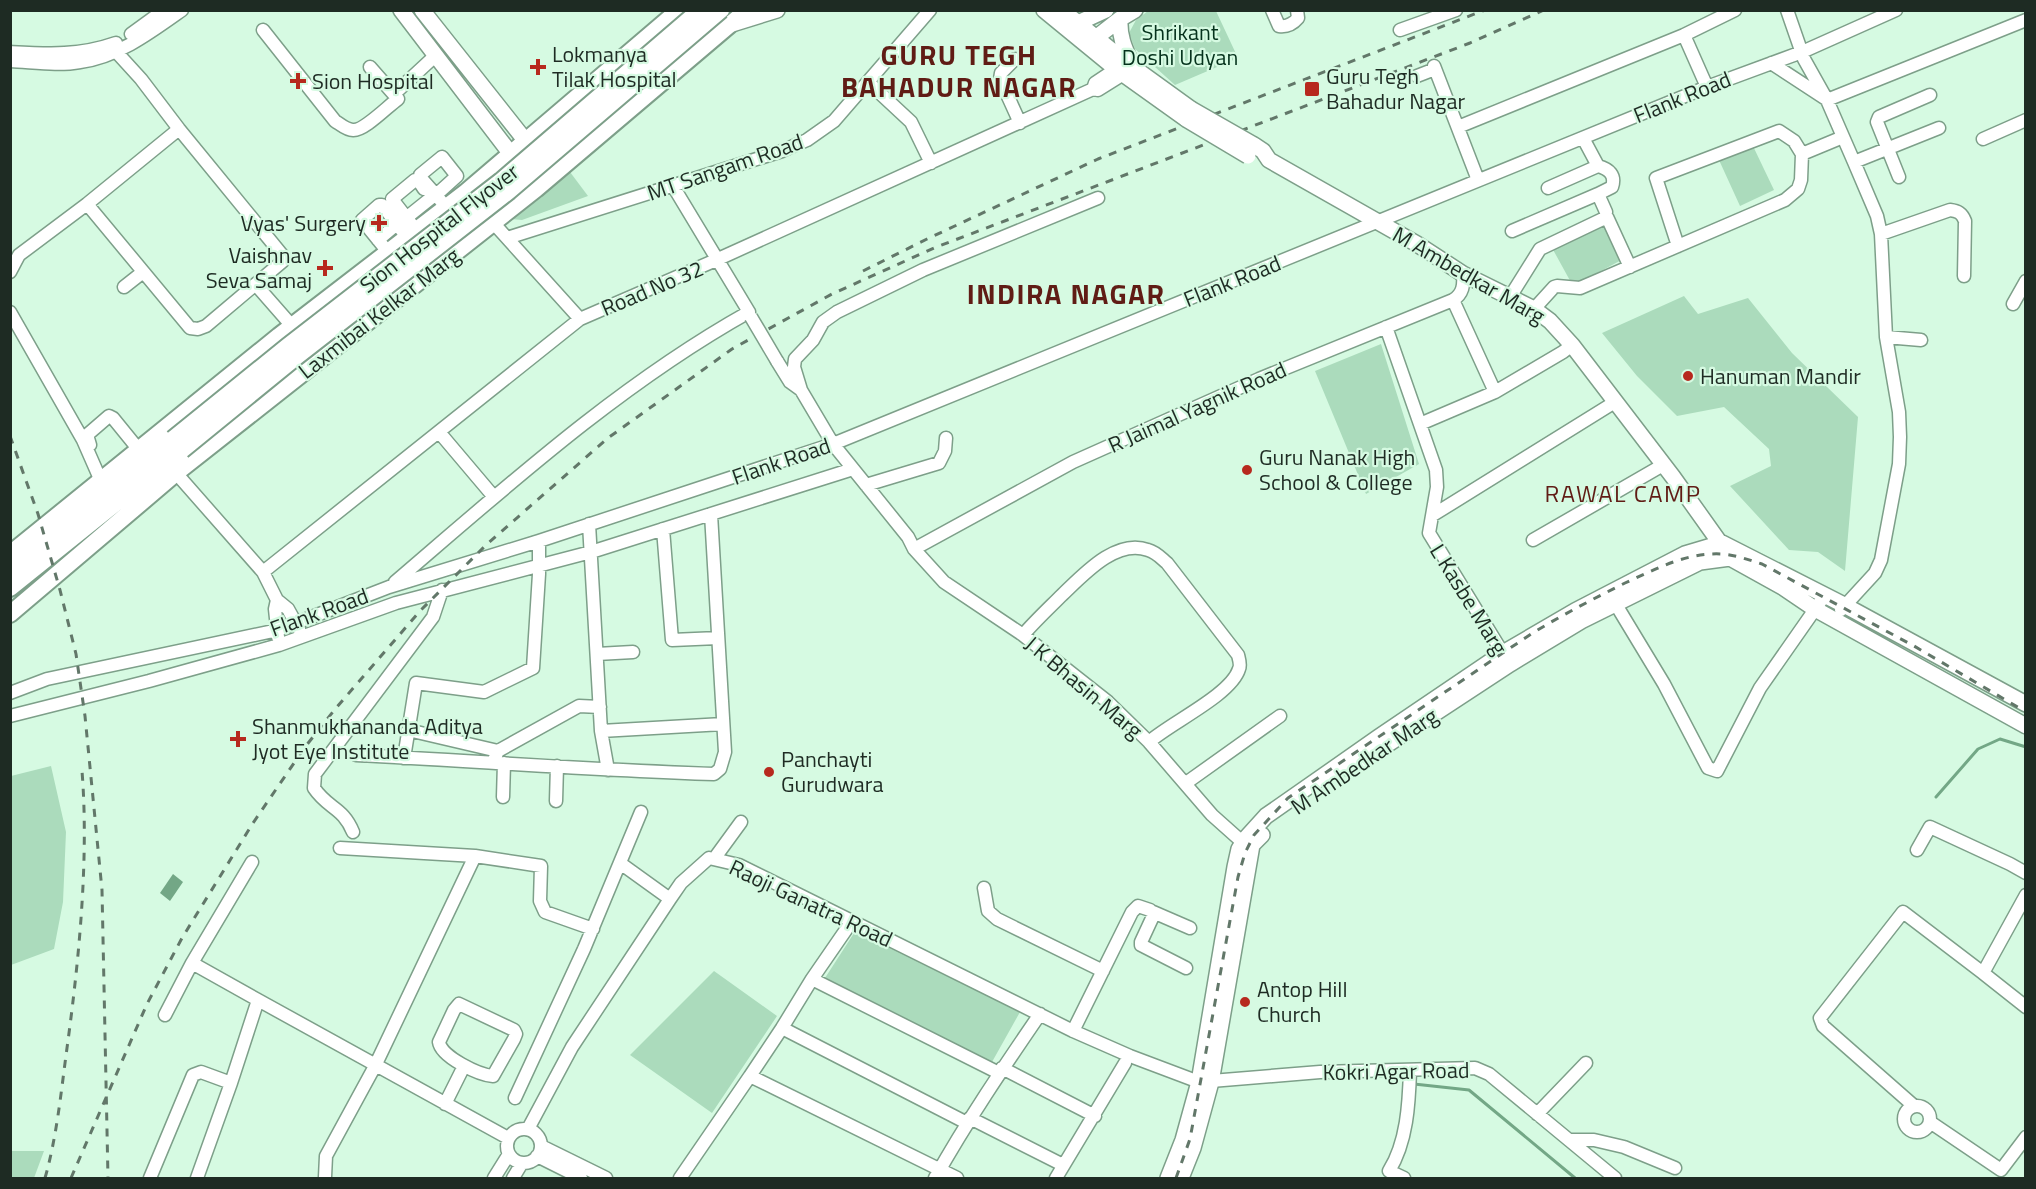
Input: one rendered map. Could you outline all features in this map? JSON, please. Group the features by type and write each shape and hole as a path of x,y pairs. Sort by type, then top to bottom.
{"highway":[{"name":"Laxmibai Kelkar Marg","path":"10,554 292,326 406,227 438,203 466,192 679,10"},
{"name":"Sion Hospital Flyover","path":"177,444 288,346 501,181 700,10"},
{"name":"Laxmibai Kelkar Marg","path":"10,615 174,475 536,189 670,74 726,17 747,10"},
{"name":"Sion Hospital Flyover","path":"177,444 296,357 509,191 726,17"},
{"path":"142,448 177,444"},
{"path":"174,475 177,444"},
{"path":"10,572 177,444"},
{"path":"10,588 177,444"},
{"path":"10,602 32,596"}],"main road":[{"path":"401,10 536,189"},
{"path":"422,10 553,174"},
{"path":"726,17 777,10"},
{"name":"M Ambedkar Marg","path":"1044,10 1074,27 1188,114 1251,151 1263,151 1269,160 1417,244 1463,274 1534,309 1550,321 1572,345 1722,543 1730,558 1700,562 1612,599 1581,621 1506,659 1323,787 1248,844"},
{"name":"M Ambedkar Marg","path":"1062,10 1074,27"},
{"path":"1074,27 1106,10"},
{"path":"1091,41 1135,10"},
{"path":"1120,19 1125,68"},
{"path":"1612,599 1685,554 1722,543 1844,605 2025,704"},
{"path":"1730,558 1784,588 1815,609 2025,726"},
{"path":"1979,700 1988,684"},
{"path":"1181,1179 1193,1148 1248,844"},
{"path":"1168,1179 1205,1082"}],"street":[{"path":"10,52 67,54 113,49 164,10"},
{"path":"10,61 78,63 113,49 182,10"},
{"name":"MT Sangam Road","path":"507,238 782,151 807,140 834,121 930,10"},
{"path":"1264,10 1274,32"},
{"path":"1272,10 1279,26 1283,27 1293,24 1298,18 1297,10"},
{"path":"1400,30 1456,10"},
{"path":"1458,127 1684,35 1735,10"},
{"path":"1787,10 1803,55 1827,99 1877,216 1881,234 1886,337 1899,412 1899,464 1881,560 1875,573 1844,605 1835,620"},
{"name":"Flank Road","path":"10,693 47,680 278,630 389,587 539,541 833,444 1707,87 1771,63 1803,55 1896,10"},
{"path":"1827,99 2025,20"},
{"path":"263,30 335,121 344,128 353,130 361,128 398,99 370,67"},
{"path":"1684,35 1707,87"},
{"path":"87,204 190,328 198,329 206,326 283,261 283,256 141,79 113,49"},
{"path":"1794,78 1803,55"},
{"path":"394,94 435,56"},
{"path":"1015,59 1001,73 1000,78 1021,123"},
{"path":"1771,63 1827,99"},
{"name":"Road No 32","path":"263,572 580,319 716,260 1093,89 1098,90 1125,68"},
{"path":"1418,76 1435,68 1478,180"},
{"path":"868,81 911,122 931,163"},
{"path":"1007,92 1021,123"},
{"path":"1899,177 1877,122 1879,117 1930,96"},
{"path":"1983,139 2025,120"},
{"path":"1854,162 1939,128"},
{"path":"10,273 18,255 87,204 179,129"},
{"path":"1534,309 1554,287 1580,288 1630,267 1785,200 1798,189 1801,180 1802,154 1794,141 1779,131 1656,178 1678,246"},
{"path":"1802,154 1843,137"},
{"path":"1583,138 1598,166"},
{"path":"1512,231 1598,194 1612,187 1614,181 1612,174 1606,168 1598,166 1548,188"},
{"path":"406,227 392,199 414,180 418,180 438,203"},
{"path":"389,587 494,497 637,383 717,329 749,312 673,186"},
{"path":"466,192 580,319"},
{"path":"1598,194 1606,212"},
{"path":"801,390 794,367 795,359 813,340 824,322 837,312 923,270 1098,198"},
{"path":"383,246 363,222 363,218 381,204 406,227"},
{"path":"1881,234 1950,210 1958,211 1963,214 1965,221 1964,276"},
{"path":"1510,297 1540,249 1607,217 1630,267"},
{"path":"124,287 142,272"},
{"path":"1463,274 1464,285 1459,296 1453,300 1495,392"},
{"path":"2013,304 2025,281"},
{"path":"256,285 292,326"},
{"name":"R Jaimal Yagnik Road","path":"918,547 1073,462 1259,379 1453,300"},
{"path":"10,312 103,478"},
{"path":"717,329 724,332 751,317 790,382 801,390"},
{"name":"L Kasbe Marg","path":"1386,327 1436,470 1437,487 1429,533 1506,659"},
{"path":"1886,337 1921,340"},
{"path":"1420,424 1495,392 1572,345"},
{"name":"J K Bhasin Marg","path":"801,390 833,444 908,537 957,587 1025,632 1100,694 1152,740 1189,781 1212,816 1248,844"},
{"path":"1433,515 1615,402"},
{"path":"103,478 86,437 109,416 142,448"},
{"path":"439,432 494,497"},
{"path":"866,485 939,463 945,451 946,438"},
{"path":"1533,540 1663,465"},
{"path":"10,716 279,645 396,603 591,552 853,469"},
{"path":"174,475 263,572 277,600 288,609 303,637"},
{"path":"356,755 498,759 608,770 714,774 724,761 725,752 711,514"},
{"path":"589,524 601,731 608,770"},
{"path":"663,529 672,640 718,638"},
{"path":"404,758 416,683 484,692 533,668 539,541"},
{"path":"1025,632 1085,573 1109,554 1131,548 1147,549 1162,558 1238,655 1240,667 1232,682 1220,693 1152,740"},
{"path":"353,832 349,821 340,811 327,804 314,788 315,774 433,617 442,591"},
{"path":"1612,599 1664,684 1708,768 1714,771 1719,769 1760,688 1825,595"},
{"path":"277,600 275,609 279,645"},
{"path":"597,654 633,652"},
{"path":"498,759 579,706 600,707"},
{"path":"1189,781 1280,716"},
{"path":"601,731 723,724"},
{"path":"408,730 498,759"},
{"path":"498,759 502,797"},
{"path":"556,801 557,766"},
{"path":"515,1098 593,929 640,813"},
{"path":"714,860 741,822"},
{"path":"1917,850 1930,827 2025,873"},
{"path":"340,848 475,856 541,866 540,901 545,912 593,929"},
{"path":"326,1178 326,1156 375,1066 475,856"},
{"name":"Raoji Ganatra Road","path":"528,1129 572,1047 670,899 681,883 709,858 739,865 1073,1031 1130,1056 1205,1082"},
{"path":"165,1015 192,963 252,862"},
{"path":"620,863 670,899"},
{"path":"984,888 988,911 997,919 1103,971"},
{"path":"1983,973 2024,902"},
{"path":"1073,1031 1135,908 1140,906 1190,928"},
{"path":"1153,912 1141,945 1186,968"},
{"path":"1914,1107 1823,1026 1820,1018 1903,912 2025,1007"},
{"path":"680,1179 852,921"},
{"path":"192,963 508,1138"},
{"path":"812,979 1095,1116"},
{"path":"197,1179 258,1000"},
{"path":"459,1004 511,1028 516,1034 493,1076 464,1066 445,1054 439,1046 454,1010 459,1004"},
{"path":"938,1174 968,1120 1041,1014"},
{"path":"782,1028 1063,1166"},
{"path":"1056,1179 1125,1063"},
{"path":"1537,1114 1586,1063"},
{"path":"445,1104 464,1066"},
{"name":"Kokri Agar Road","path":"1205,1082 1320,1072 1475,1068 1489,1074 1615,1179"},
{"path":"1404,1179 1387,1175 1398,1157 1409,1097 1410,1070"},
{"path":"150,1179 193,1075 201,1072 231,1083"},
{"path":"750,1076 938,1174 957,1179"},
{"path":"1914,1107 1923,1107 1929,1113 1930,1122 1922,1132 1914,1132 1906,1128 1904,1124 1905,1115 1910,1108 1914,1107"},
{"path":"1930,1122 2001,1170 2025,1137"},
{"path":"528,1129 537,1135 539,1151 533,1160 522,1163 517,1161 509,1154 508,1138 516,1130 528,1129"},
{"path":"1569,1140 1594,1140 1624,1147 1675,1168"},
{"path":"539,1151 581,1179"},
{"path":"539,1151 606,1179"},
{"path":"494,1179 509,1154"},
{"path":"513,1179 522,1163"}],"green space":[{"name":"Shrikant Doshi Udyan","path":"1148,11 1216,11 1238,58 1175,85 1135,49 1129,33 1136,20"},
{"path":"1752,144 1774,190 1740,206 1719,160"},
{"path":"570,172 588,196 522,220 510,219 513,215"},
{"path":"1605,216 1627,257 1573,286 1551,246"},
{"path":"1684,296 1698,314 1748,298 1792,353 1858,417 1845,571 1818,552 1789,550 1730,486 1771,466 1769,449 1724,407 1677,416 1637,376 1602,333"},
{"path":"1381,344 1419,464 1366,494 1315,371"},
{"path":"51,766 66,832 63,902 54,949 11,965 11,776"},
{"path":"856,930 1020,1012 992,1062 825,978"},
{"path":"714,971 777,1016 712,1113 630,1055"},
{"path":"11,1151 44,1151 34,1178 11,1178"}],"shaded area":[{"path":"173,874 183,882 170,901 160,893"}],"waterway":[{"path":"1936,797 1978,749 2000,739 2026,747"},
{"path":"1414,1084 1469,1090 1575,1178"}],"railway":[{"path":"863,271 1098,159 1485,10"},
{"path":"71,1178 147,1004 182,938 253,823 305,747 420,611 486,545 608,438 732,349 832,294 934,248 1470,43 1544,10"},
{"path":"10,436 38,514 60,590 76,654 85,716 102,890 108,1178"},
{"path":"1176,1178 1190,1139 1238,877 1245,853 1254,835 1288,798 1531,634 1566,614 1660,567 1696,556 1732,555 1762,564 1914,646 2026,712"},
{"path":"45,1178 58,1114 79,945 84,839 82,771"}],"place":[{"name":"Lokmanya Tilak Hospital","path":"538,67"},
{"name":"Sion Hospital","path":"298,81"},
{"name":"Guru Tegh Bahadur Nagar","path":"1312,89"},
{"name":"Vyas' Surgery","path":"379,223"},
{"name":"Vaishnav Seva Samaj","path":"325,268"},
{"name":"Hanuman Mandir","path":"1688,376"},
{"name":"Guru Nanak High School & College","path":"1247,470"},
{"name":"Shanmukhananda Aditya Jyot Eye Institute","path":"238,739"},
{"name":"Panchayti Gurudwara","path":"769,772"},
{"name":"Antop Hill Church","path":"1245,1002"}],"district":[{"name":"GURU TEGH BAHADUR NAGAR","path":"959,71"},
{"name":"INDIRA NAGAR","path":"1066,294"},
{"name":"RAWAL CAMP","path":"1623,494"}]}
